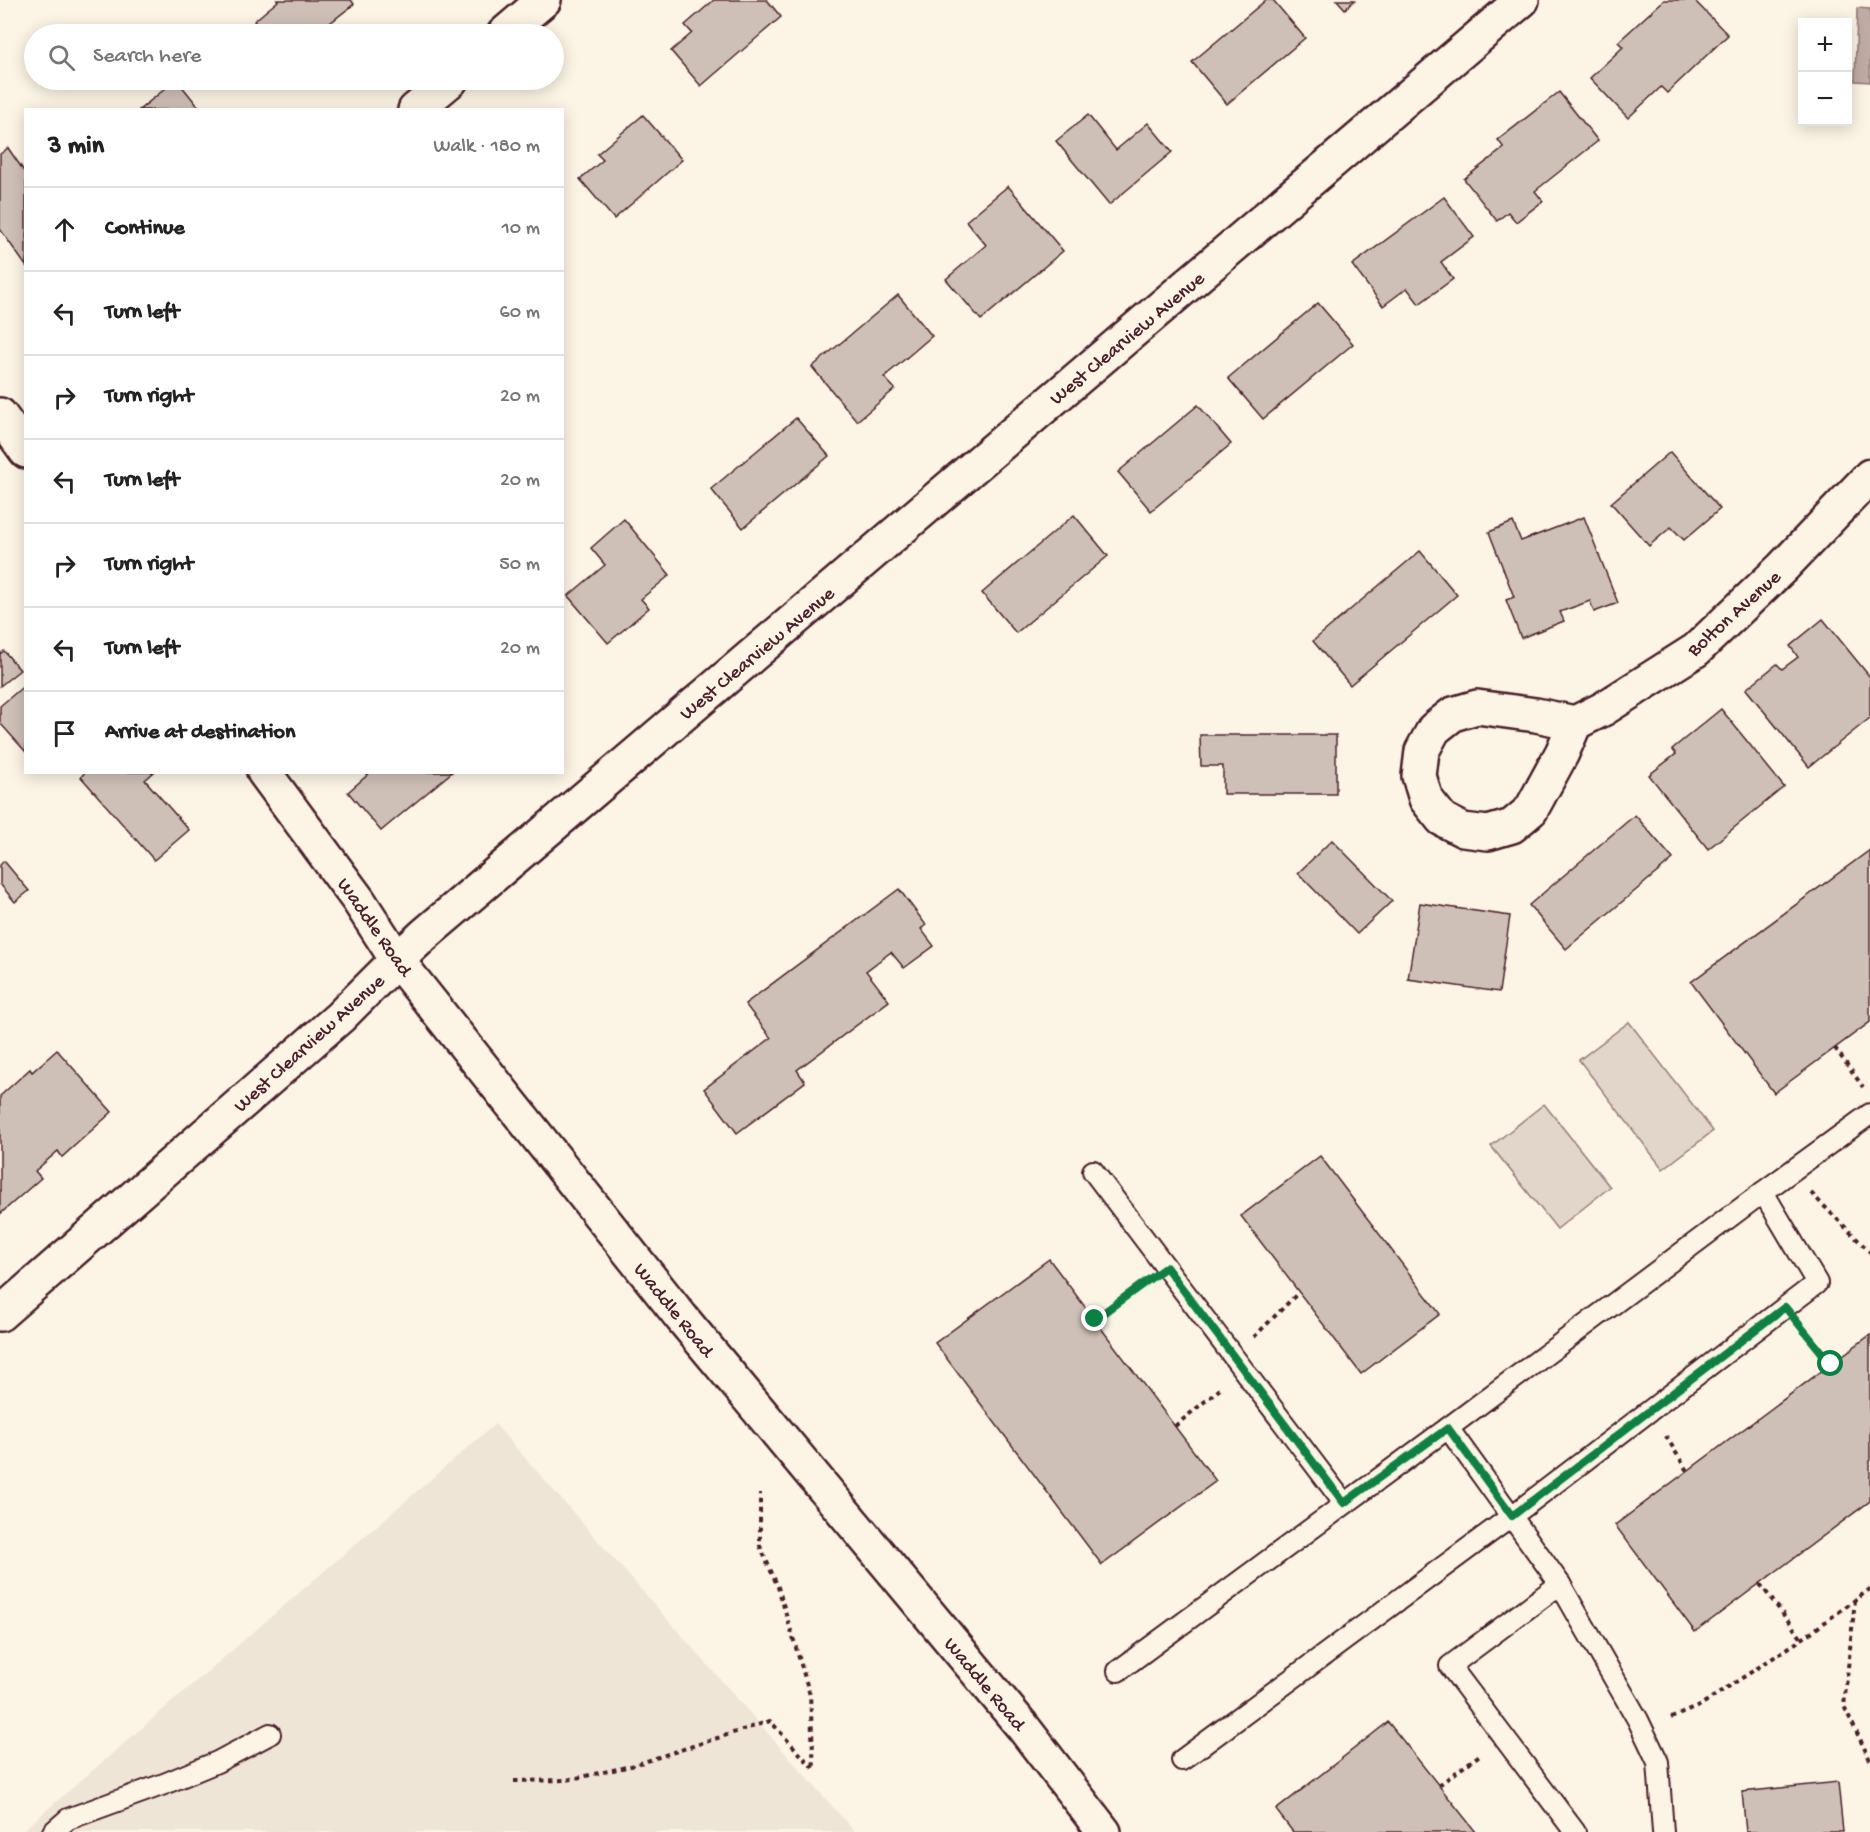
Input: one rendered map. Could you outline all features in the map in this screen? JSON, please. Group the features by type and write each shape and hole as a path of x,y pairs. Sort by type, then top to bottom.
{"street":[{"path":"516,24 544,0"},
{"name":"West Clearview Avenue","path":"0,1314 340,1017 424,935 1522,0"},
{"path":"418,108 439,90"},
{"path":"0,415 23,443"},
{"name":"Bolton Avenue","path":"1575,723 1696,650 1782,568 1870,476"},
{"path":"1477,707 1575,723 1562,753 1531,810 1512,826 1488,833 1463,830 1442,819 1426,799 1419,776 1422,751 1434,729 1453,714 1477,707"},
{"name":"Waddle Road","path":"265,774 359,901 396,960 681,1317 1023,1727 1104,1832"}],"lane":[{"path":"1118,1671 1870,1114"},
{"path":"1093,1171 1344,1503"},
{"path":"1182,1760 1512,1516 1816,1283 1763,1192"},
{"path":"1448,1428 1560,1584 1642,1730 1658,1762 1663,1832"},
{"path":"1560,1584 1450,1666 1575,1832"},
{"path":"53,1832 68,1819 217,1762 270,1734"}],"path":[{"path":"1835,1048 1865,1090"},
{"path":"1790,1172 1870,1252"},
{"path":"1095,1319 1166,1267"},
{"path":"1175,1426 1239,1363 1299,1292"},
{"path":"1785,1307 1831,1364"},
{"path":"1647,1412 1660,1425 1687,1471"},
{"path":"514,1781 567,1780 620,1768 770,1722 814,1769 810,1695 778,1587 760,1546 760,1493"},
{"path":"1760,1584 1802,1639"},
{"path":"1642,1730 1699,1707 1802,1639 1870,1589"},
{"path":"1855,1600 1844,1706 1870,1760"},
{"path":"1439,1785 1504,1738"}],"shaded area":[{"path":"1857,8 1870,9 1870,82 1855,81"},
{"path":"1629,1022 1713,1131 1663,1169 1579,1060"},
{"path":"1544,1104 1610,1187 1557,1229 1491,1146"},
{"path":"495,1424 855,1832 21,1832"}],"building":[{"path":"351,0 354,4 329,24 257,24 254,21 278,1"},
{"path":"714,0 767,0 781,17 701,86 671,51 692,33 685,25"},
{"path":"1266,0 1273,0 1305,38 1227,104 1192,62"},
{"path":"1337,0 1355,0 1345,9"},
{"path":"1664,0 1694,0 1728,35 1667,93 1661,87 1628,118 1590,78 1623,47 1618,42"},
{"path":"164,90 185,90 199,108 141,108"},
{"path":"1559,92 1598,141 1535,191 1543,201 1516,222 1508,212 1497,221 1464,179 1504,148 1498,140"},
{"path":"643,115 682,160 614,219 580,179 603,160 597,154"},
{"path":"1088,115 1116,150 1148,123 1172,152 1109,205 1056,141"},
{"path":"8,148 24,171 24,263 0,229 0,154"},
{"path":"1008,186 1063,251 981,320 946,279 986,245 966,221"},
{"path":"1444,197 1474,237 1441,262 1453,279 1419,304 1407,288 1383,306 1352,265"},
{"path":"898,295 932,336 884,377 895,389 857,421 812,367"},
{"path":"1318,303 1353,344 1263,419 1228,378"},
{"path":"1198,405 1231,444 1151,511 1118,472"},
{"path":"796,418 829,456 743,528 711,489"},
{"path":"1670,452 1720,509 1684,540 1671,527 1649,546 1611,503"},
{"path":"1074,515 1108,556 1016,633 982,593"},
{"path":"1584,517 1618,603 1594,612 1590,601 1560,612 1564,621 1521,638 1506,600 1514,597 1489,532 1513,522 1521,541"},
{"path":"624,519 670,575 641,599 649,608 608,643 568,596 605,565 591,548"},
{"path":"1420,551 1457,595 1350,685 1313,641"},
{"path":"1823,619 1870,677 1870,718 1809,767 1746,689 1777,664 1782,669 1798,657 1790,646"},
{"path":"4,651 20,670 0,686 0,654"},
{"path":"24,686 24,750 0,723 0,706"},
{"path":"1721,709 1784,787 1708,849 1649,775 1676,754 1672,749"},
{"path":"1200,735 1336,735 1336,794 1223,794 1223,766 1201,766"},
{"path":"83,774 152,774 145,780 189,830 154,860 81,777"},
{"path":"369,774 450,774 381,831 348,792"},
{"path":"1635,815 1673,859 1566,949 1529,905"},
{"path":"1332,840 1392,901 1357,934 1298,873"},
{"path":"1870,850 1870,1022 1774,1093 1691,982"},
{"path":"4,861 29,891 15,902 0,884 0,865"},
{"path":"899,889 926,925 921,929 934,946 904,968 891,952 866,971 889,1001 797,1070 805,1082 737,1133 704,1089 771,1038 745,1004"},
{"path":"1420,903 1510,916 1499,992 1408,979"},
{"path":"57,1050 112,1112 62,1157 58,1151 35,1171 41,1178 0,1214 0,1096 30,1069 32,1072"},
{"path":"1320,1156 1440,1314 1361,1374 1241,1216"},
{"path":"1049,1259 1216,1481 1102,1565 935,1343"},
{"path":"1870,1335 1870,1501 1695,1632 1615,1525"},
{"path":"1388,1722 1476,1832 1293,1832 1276,1810"},
{"path":"1838,1782 1843,1832 1746,1832 1742,1792"}],"route":[{"path":"1095,1319 1166,1267 1344,1503 1448,1428 1512,1516 1785,1307 1831,1364"}]}
